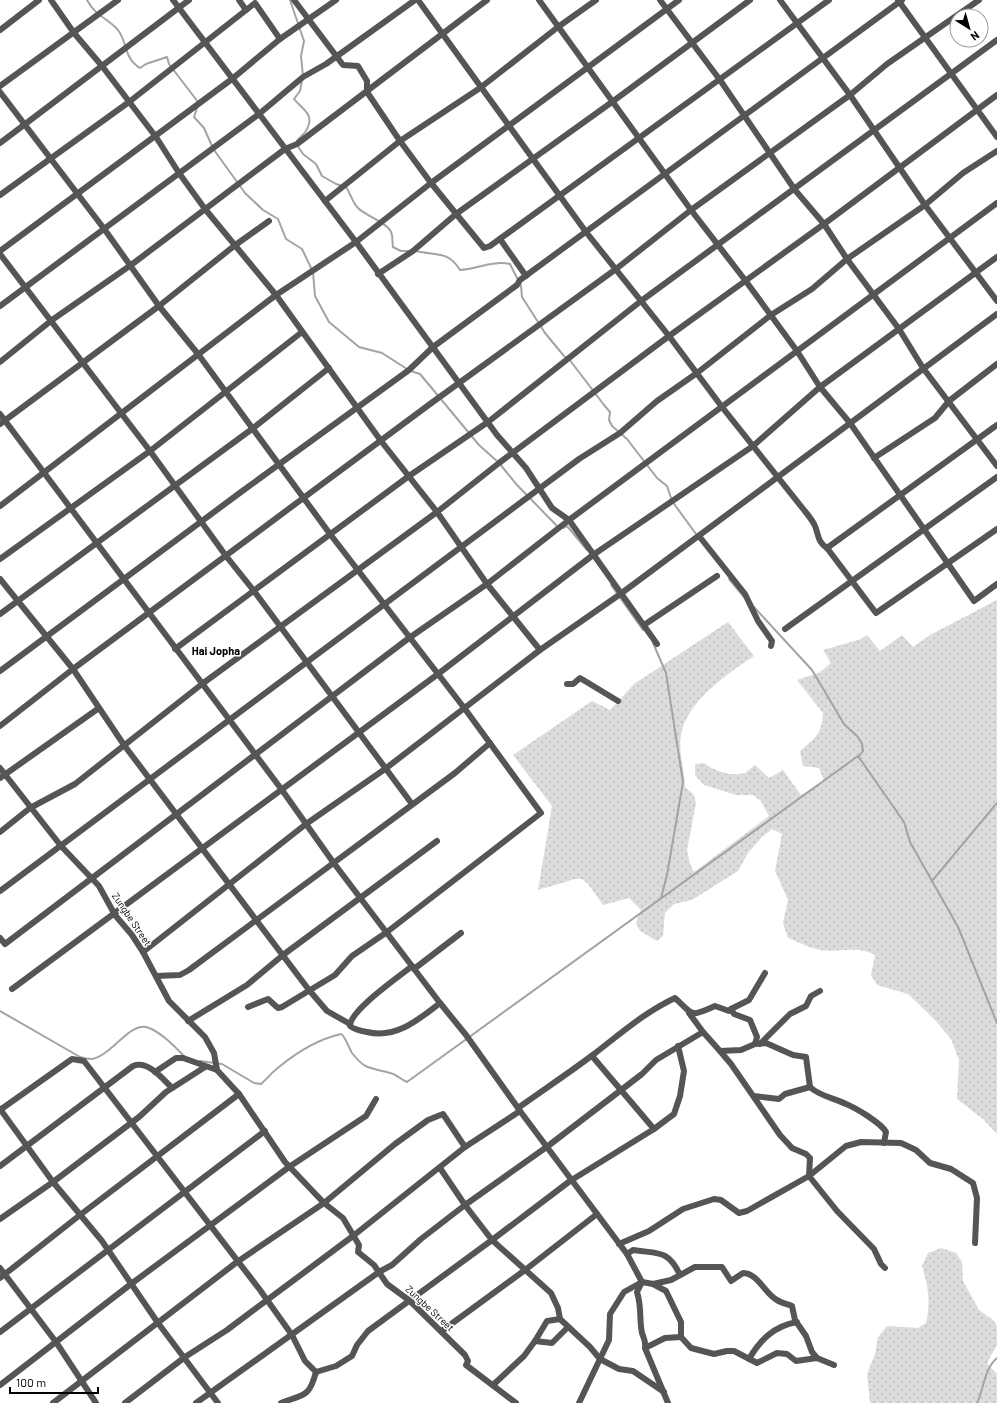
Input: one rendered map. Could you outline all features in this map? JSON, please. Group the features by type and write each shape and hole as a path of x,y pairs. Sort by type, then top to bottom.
{"street":[{"path":"0,30 39,0"},
{"path":"51,0 74,33 102,66 156,137 179,173 205,209 276,295 381,441 437,512 461,549 487,584 514,615 540,650"},
{"path":"0,86 118,0"},
{"path":"173,0 206,41 232,79 356,242 488,422 512,453 526,468 552,508 569,520 620,594 657,644"},
{"path":"0,143 189,0"},
{"path":"239,0 246,10"},
{"path":"294,0 343,65 358,66 367,81 366,92 431,183 484,248 500,239 560,194 640,139 829,0"},
{"path":"0,251 156,137 232,79 280,39 336,0"},
{"path":"0,306 105,230 259,114 303,77 336,56 414,0"},
{"path":"418,0 480,88 560,194 586,232 804,510 815,526 817,538 827,548 876,613 997,529"},
{"path":"0,362 52,320 131,265 285,149 297,144 441,33 487,0"},
{"path":"539,0 691,210 771,315 797,351 820,387 850,423 974,601 997,584"},
{"path":"325,201 400,141 480,88 558,27 596,0"},
{"path":"660,0 720,80 795,190 824,224 847,259 899,329 923,368 997,466"},
{"path":"0,506 276,295 356,242 431,183 679,0"},
{"path":"378,274 413,251 456,214 533,160 750,0"},
{"path":"780,0 796,24 850,95 873,131 925,205 997,301"},
{"path":"0,726 73,669 459,383 616,269 691,210 769,152 850,95 887,64 927,38 979,0"},
{"path":"0,671 45,636 358,408 409,370 433,347 521,280 900,1 997,137"},
{"path":"0,196 52,160 129,102 255,3 280,39"},
{"path":"175,649 330,534 488,422 641,301 719,246 873,131 952,75 997,40"},
{"path":"0,92 105,230 159,306 198,354 330,534 465,709 541,813 387,932 352,956 335,975 282,1007 278,1008 268,998 248,1008"},
{"path":"0,832 30,808 75,784 202,684 437,512 512,453 669,336 824,224 997,95"},
{"path":"0,891 150,778 385,606 579,459 620,433 657,401 697,373 771,315 812,289 847,259 925,205 963,173 997,151"},
{"path":"0,938 5,944 409,638 487,584 569,520 997,204"},
{"path":"2,422 159,306 234,246 270,221"},
{"path":"500,239 521,280"},
{"path":"0,254 52,320 176,485 226,556 254,591 412,804"},
{"path":"12,990 438,674 593,555 753,446 820,387 997,257"},
{"path":"142,952 306,824 385,769 540,650 699,536 997,314"},
{"path":"0,559 150,451 302,332"},
{"path":"874,458 935,418 949,401 997,364"},
{"path":"0,614 252,429 329,368"},
{"path":"0,414 2,422 44,472 175,649 230,720 254,756 282,790 333,862 440,1003 471,1041 519,1110 548,1146 570,1181 627,1254 642,1282"},
{"path":"827,548 997,425"},
{"path":"785,629 997,477"},
{"path":"699,536 745,594 758,621 772,641 771,646"},
{"path":"644,625 717,576"},
{"path":"0,579 73,669 124,744 178,814 282,955 327,1011 350,1024 351,1027 381,1035 410,1025 440,1003"},
{"path":"567,684 573,684 580,678 618,701"},
{"path":"2,776 99,708"},
{"path":"156,976 174,976 184,973 455,773 490,743"},
{"name":"Zungbe Street","path":"0,768 2,776 61,846 93,878 115,915 132,935 170,1001 205,1037 214,1053 217,1068 239,1094 289,1167 324,1203 343,1218 359,1245 358,1252 374,1265 387,1284 410,1301 465,1355 468,1362 466,1365 516,1403"},
{"path":"188,1021 247,986 282,955 361,899 437,841"},
{"path":"350,1024 350,1019 362,1008 413,967 462,932"},
{"path":"689,1013 694,1014 715,1006 729,1011 749,1000 765,973"},
{"path":"757,1044 786,1018 806,1006 811,996 820,991"},
{"path":"125,1403 185,1357 267,1300 353,1236 465,1147 519,1110 592,1056 641,1017 658,1006 675,998 720,1051 754,1096 780,1135 792,1148 806,1154 810,1158 809,1176 837,1210 874,1249 881,1264 885,1268"},
{"path":"731,1009 734,1014 750,1020 757,1037 757,1044"},
{"path":"196,1403 379,1272 392,1265 421,1239 465,1204 548,1146 620,1089 642,1074 656,1060 703,1032"},
{"path":"720,1051 741,1050 757,1044 769,1044 793,1055 806,1058 810,1087 817,1092 847,1104 881,1125 886,1132 884,1143"},
{"path":"316,1372 336,1366 352,1356 357,1345 368,1331 570,1181 654,1129 674,1114 680,1096 684,1071 678,1046"},
{"path":"592,1056 654,1129"},
{"path":"155,1072 176,1058 183,1058 205,1068 217,1068"},
{"path":"218,1403 158,1323 93,1229 53,1182 0,1110 72,1059 84,1061 267,1300 292,1335 305,1361 316,1372"},
{"path":"0,1166 136,1064 145,1066 155,1072 172,1088"},
{"path":"0,1219 53,1182 131,1123 172,1088 205,1068"},
{"path":"754,1096 779,1099 785,1094 810,1087"},
{"path":"2,1276 239,1094"},
{"path":"0,1385 210,1225 289,1167 366,1116 376,1099"},
{"path":"53,1403 237,1262 324,1203 373,1164 382,1154 428,1120 443,1114 465,1147"},
{"path":"0,1332 265,1131"},
{"path":"619,1244 649,1231 683,1209 714,1199 721,1200 739,1213 747,1211 809,1176 846,1146 861,1142 900,1143 908,1145 930,1163 943,1166 970,1181 976,1192 975,1243"},
{"path":"440,1168 492,1240 551,1293 558,1308 560,1319 590,1347 600,1359 619,1369 633,1371 664,1392"},
{"path":"443,1330 525,1270 597,1214"},
{"path":"627,1254 633,1250 664,1254 675,1263 680,1275"},
{"path":"652,1284 671,1280 698,1266 722,1267 732,1280 743,1272 747,1273 764,1287 776,1300 792,1306 797,1322 806,1336 812,1352 817,1358 834,1365"},
{"path":"0,1268 2,1276 31,1309 56,1342 96,1403"},
{"path":"642,1282 637,1292 641,1305 642,1333 646,1339 645,1348 668,1403"},
{"path":"579,1403 610,1336 610,1314 624,1292 642,1282 652,1284 666,1291 681,1322 681,1337 691,1348 714,1354 734,1351 757,1363 777,1353 787,1354 796,1361 817,1358"},
{"path":"493,1385 524,1356 547,1321 560,1319"},
{"path":"749,1359 754,1349 769,1333 786,1324 797,1322"},
{"path":"535,1341 552,1343 568,1327"},
{"path":"645,1348 665,1338 681,1337"},
{"path":"281,1403 305,1394 312,1387 316,1372"}],"shaded area":[{"path":"997,600 997,1134 983,1119 957,1099 959,1060 951,1039 935,1020 908,994 877,985 871,975 875,955 862,950 820,950 788,938 783,923 788,900 775,871 782,834 772,829 761,838 748,853 738,871 692,900 674,904 665,913 663,936 657,941 640,931 636,923 641,910 629,898 603,905 588,884 582,879 575,879 538,890 552,806 513,755 592,701 610,710 634,684 728,622 754,656 732,671 700,700 691,711 681,735 680,748 685,787 694,795 696,803 687,850 690,864 694,872 769,816 761,801 753,795 736,795 704,785 695,775 695,764 704,763 718,771 729,774 745,773 755,765 769,778 783,770 801,795 824,781 819,768 803,766 800,751 817,735 821,726 823,713 797,680 819,673 831,663 823,650 861,639 867,635 880,651 902,635 913,647 930,635"},
{"path":"941,1248 956,1253 962,1262 963,1281 979,1310 993,1320 997,1326 997,1345 987,1363 997,1374 997,1403 870,1403 867,1374 875,1354 878,1337 887,1326 918,1328 926,1323 928,1316 928,1294 922,1266 928,1253"}],"waterway":[{"path":"87,0 98,14 118,30 128,55 135,64 140,68 146,64 167,57 169,64 198,102"},
{"path":"290,0 304,41 301,56 303,76"},
{"path":"297,141 306,131 309,124 309,116 294,99 300,91 302,80"},
{"path":"197,108 194,117 204,128 212,146"},
{"path":"297,145 303,154 316,164 322,176 336,184 346,187 358,208 389,229 392,235 393,247 401,251 409,251"},
{"path":"214,150 245,193 263,210 278,219 286,239 302,249 313,272 315,296 329,322 359,347 382,353 407,369"},
{"path":"416,251 441,255 451,259 460,270 497,263 510,264 521,286 522,297 545,333 564,356 569,359 610,412 609,420 612,426 627,439 657,478 667,486 672,501 696,534"},
{"path":"411,371 420,374 479,445 499,463 517,485 558,527"},
{"path":"563,528 567,526 587,550"},
{"path":"729,579 744,597"},
{"path":"611,585 643,630"},
{"path":"754,607 812,670 844,724 858,737 862,744 863,751 859,756"},
{"path":"653,643 666,673 683,782 667,875 661,898"},
{"path":"200,1061 222,1064 254,1083 261,1084 276,1069 300,1052 324,1039 341,1034 352,1053 365,1066 392,1074 407,1082 858,756 904,822 910,842 958,927 997,1023"},
{"path":"932,881 997,803"},
{"path":"0,1011 83,1058 92,1059 100,1056 128,1033 142,1027 149,1028 159,1033 185,1057"},
{"path":"977,1403 989,1368 997,1358"}],"district":[{"name":"Hai Jopha","path":"216,651"}]}
